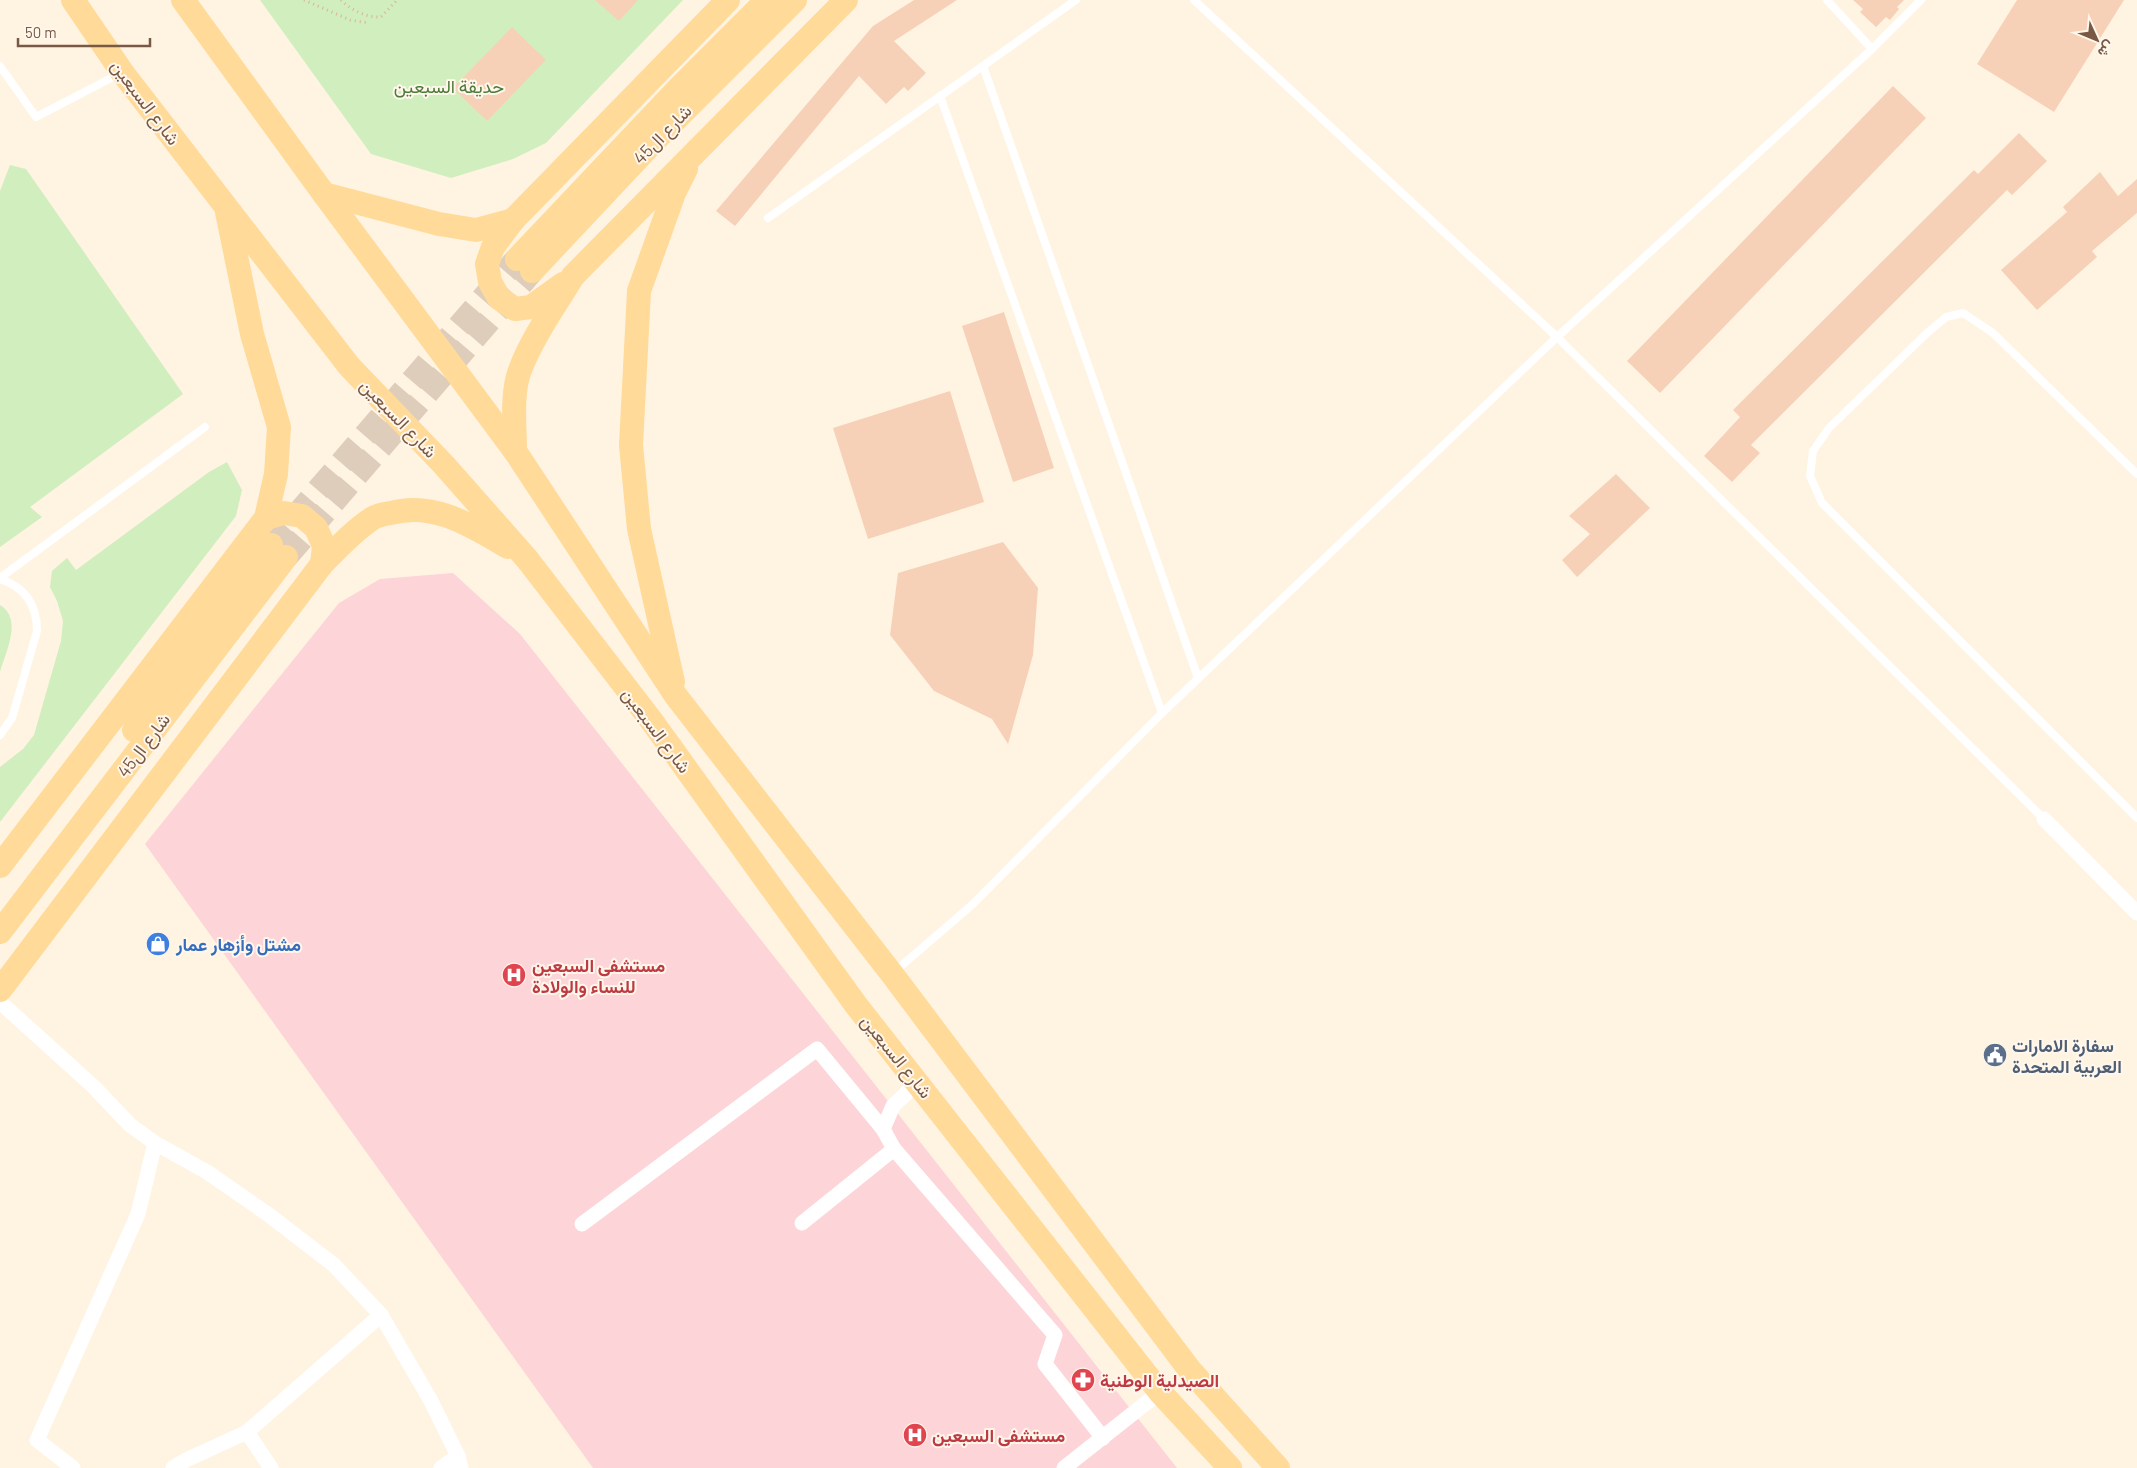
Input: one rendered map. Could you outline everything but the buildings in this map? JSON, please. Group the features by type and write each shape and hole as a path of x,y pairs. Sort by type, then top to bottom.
{"main road":[{"name":"شارع السبعين","path":"73,0 122,72 349,366 444,465 527,559 651,720 856,1005 1160,1392 1230,1468"},
{"name":"شارع السبعين","path":"183,0 324,194 516,451 676,696 892,974 1189,1369 1278,1468"},
{"path":"728,0 513,220 493,246 487,264 490,282 499,298 514,309 531,306 573,276 846,0"},
{"name":"شارع ال45","path":"767,0 679,88 524,265 656,140 795,0"},
{"path":"676,696 639,528 631,445 639,291 674,194 695,151"},
{"path":"324,194 439,224 476,230 513,220"},
{"path":"0,866 266,518 276,474 279,427 252,334 226,205"},
{"path":"516,451 515,404 519,371 573,276"},
{"path":"0,990 322,564 346,539 374,517 406,509 437,512 472,526 527,559"},
{"path":"266,518 284,513 302,516 316,528 324,546 322,564"},
{"name":"شارع ال45","path":"0,906 279,551 0,932"}],"street":[{"path":"2044,819 2137,913"},
{"path":"0,1002 94,1087 130,1126 207,1172 334,1265 381,1316 431,1401 460,1462 440,1468"},
{"path":"582,1224 817,1048 883,1129 894,1149 1055,1335 1045,1364 1103,1438"},
{"path":"883,1129 893,1106 918,1082"},
{"path":"73,1468 37,1440 138,1214 156,1143"},
{"path":"802,1223 894,1149"},
{"path":"173,1468 186,1460 248,1432 381,1316"},
{"path":"1064,1468 1160,1392"},
{"path":"248,1432 271,1468"}],"lane":[{"path":"768,218 1076,0"},
{"path":"1194,0 1556,337 2044,819"},
{"path":"1827,0 1872,49"},
{"path":"892,974 973,904 1162,713 1556,337 1872,49 1921,0"},
{"path":"0,66 36,116 122,72"},
{"path":"983,66 1198,678"},
{"path":"940,96 1162,713"},
{"path":"2137,474 1992,333 1963,313 1946,317 1940,322 1829,428 1813,451 1810,476 1822,503 2137,818"},
{"path":"0,579 205,427"},
{"path":"0,579 15,585 28,597 34,608 37,631 12,718 0,735"}],"path":[{"path":"304,0 350,20 369,22"},
{"path":"341,0 349,8 374,17 381,17 397,0"}],"shaded area":[{"name":"مستشفى السبعين للنساء والولادة","path":"453,573 520,634 1177,1468 593,1468 145,844 339,603 380,579"}],"green space":[{"name":"حديقة السبعين","path":"260,0 683,0 546,143 513,159 451,178 371,154"},
{"path":"10,165 26,169 183,394 30,507 42,517 0,547 0,191"},
{"path":"227,462 242,490 236,516 0,822 0,767 23,749 34,735 61,641 63,621 57,601 50,587 52,571 67,558 76,570 209,472"},
{"path":"0,605 11,618 12,627 9,645 0,672"}],"tunnel":[{"path":"271,545 517,259"},
{"path":"286,557 532,271"}],"place":[{"name":"مشتل وأزهار عمار","path":"158,944"},
{"name":"مستشفى السبعين للنساء والولادة","path":"514,975"},
{"name":"سفارة الامارات العربية المتحدة","path":"1995,1055"},
{"name":"الصيدلية الوطنية","path":"1083,1380"},
{"name":"مستشفى السبعين","path":"915,1435"}]}
